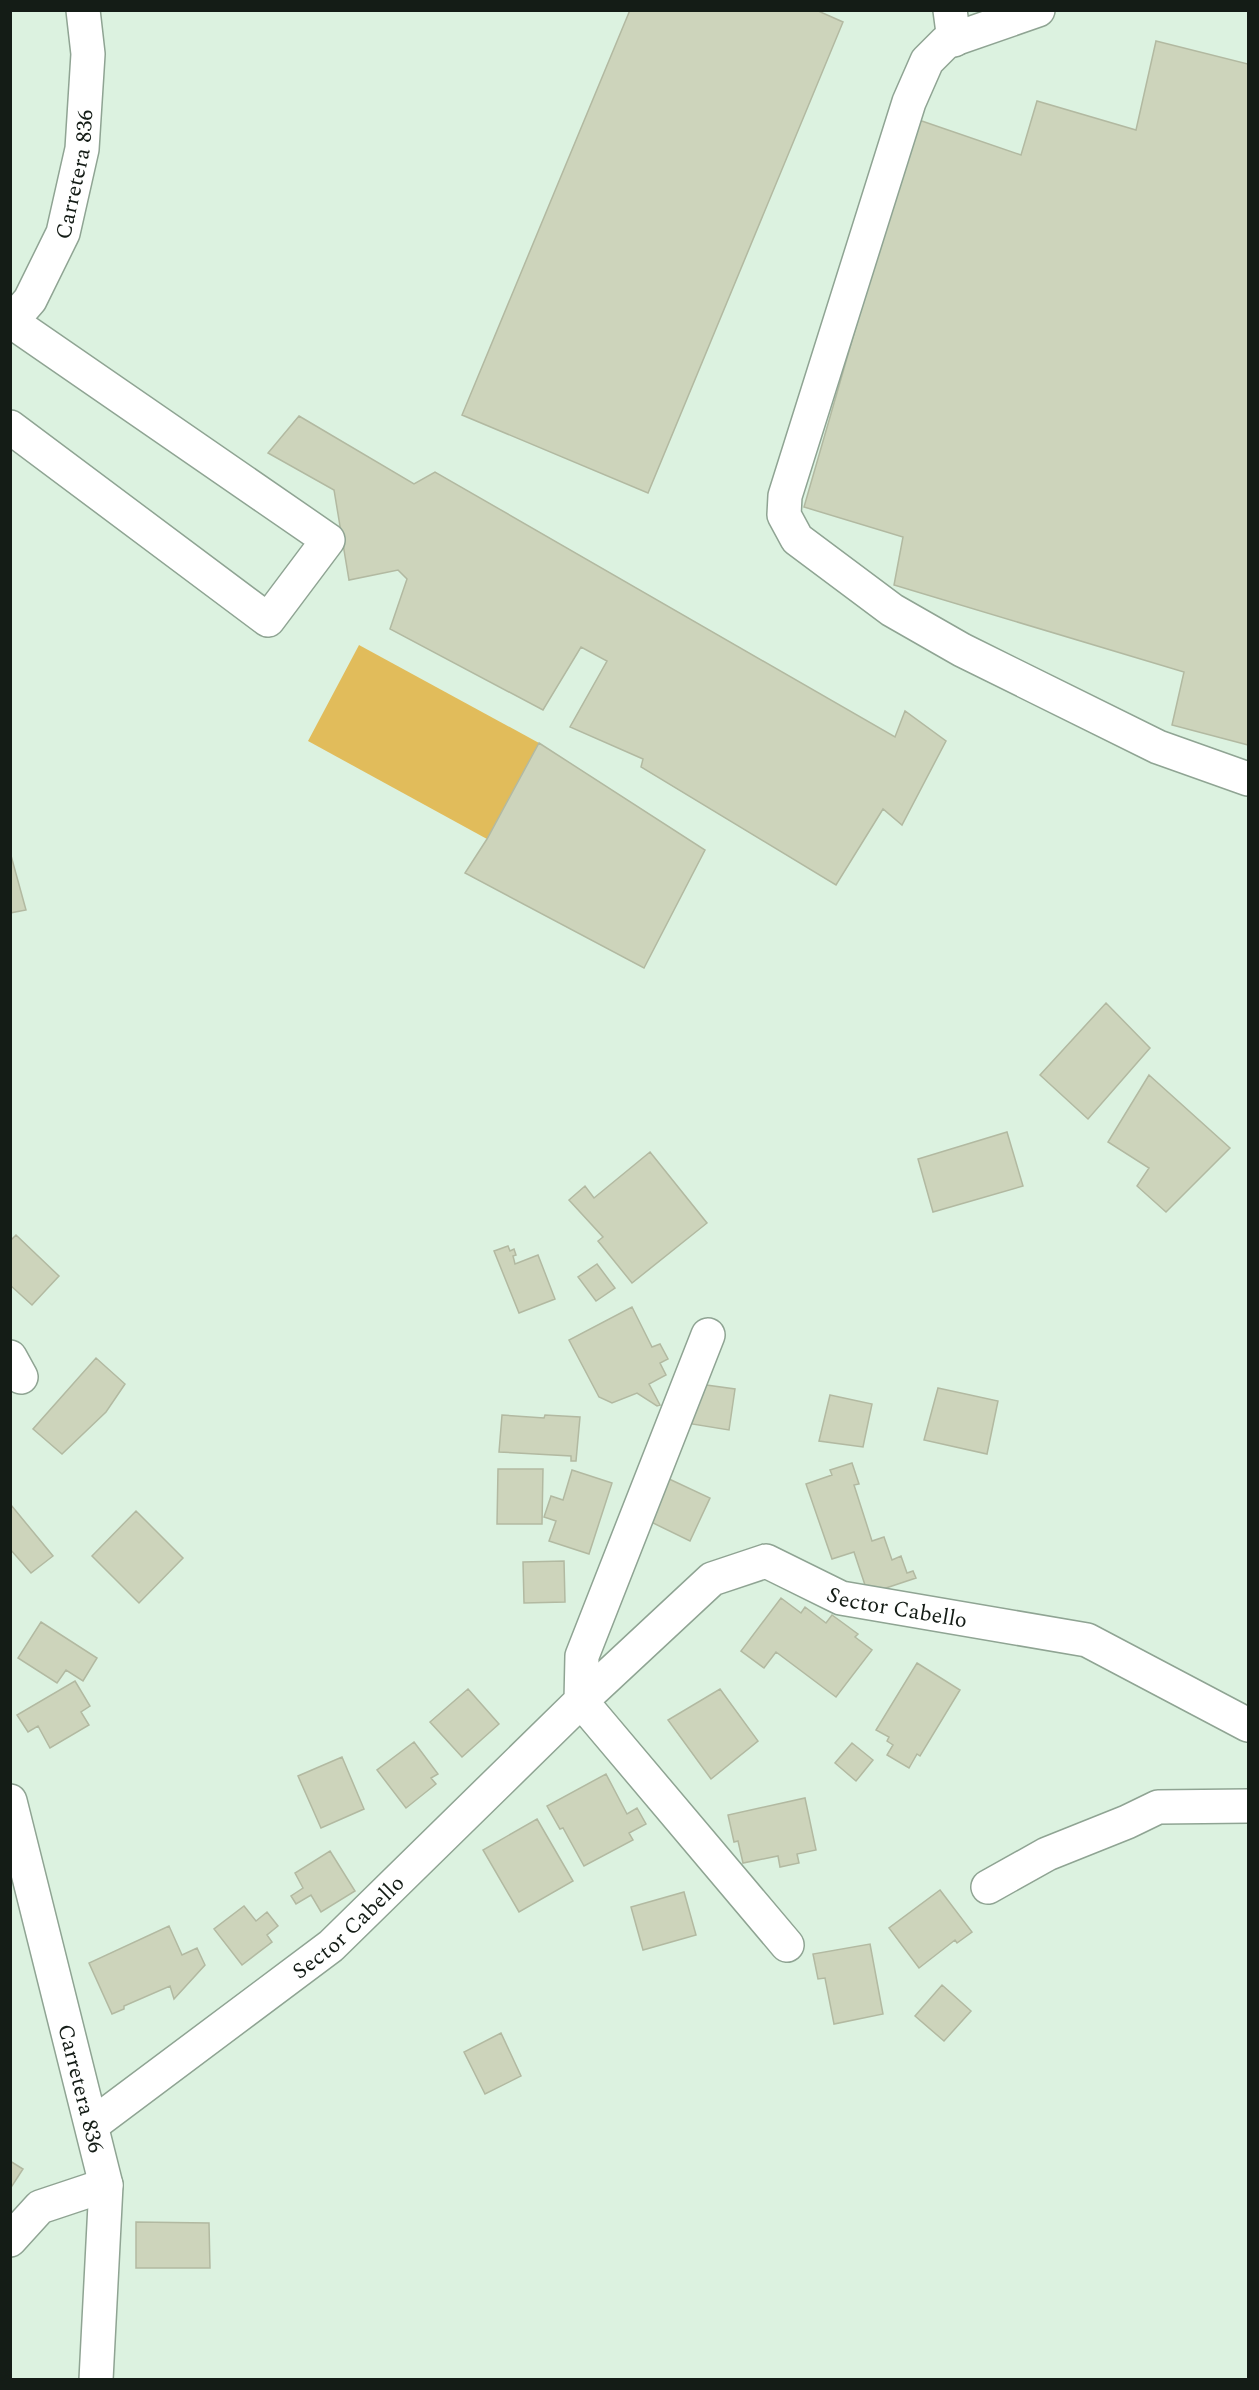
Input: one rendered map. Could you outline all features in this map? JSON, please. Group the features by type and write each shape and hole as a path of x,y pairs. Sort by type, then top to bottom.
{"street":[{"name":"Carretera 836","path":"11,322 30,300 66,223 82,149 88,54 83,10"},
{"path":"1038,10 952,25 946,42 927,62 909,102 785,496 784,515 797,540 892,610 962,650 1158,747 1248,779"},
{"path":"10,427 268,620 328,540 11,322"},
{"path":"708,1335 582,1656 581,1701 787,1945"},
{"name":"Sector Cabello","path":"92,2125 332,1946 581,1701 712,1579 766,1561 841,1598 1087,1640 1248,1725"},
{"name":"Carretera 836","path":"10,1801 106,2185 96,2379"},
{"path":"988,1887 1047,1854 1158,1807 1248,1806"},
{"path":"10,2240 40,2207 106,2185"}],"shaded area":[{"path":"359,645 539,743 487,839 308,741"}],"building":[{"path":"630,10 816,10 843,22 648,493 462,415"},
{"path":"1156,41 1248,64 1248,745 1172,725 1184,672 894,585 903,537 804,507 916,119 1021,155 1037,101 1136,130"},
{"path":"299,416 414,484 435,472 895,737 905,711 946,741 902,825 883,809 836,885 641,767 643,759 570,727 607,661 581,647 543,710 390,629 407,579 398,570 349,580 334,490 268,453"},
{"path":"539,743 705,850 644,968 465,873 487,839"},
{"path":"10,852 26,910 10,913"},
{"path":"1106,1003 1150,1048 1088,1119 1040,1075"},
{"path":"1149,1075 1230,1148 1166,1212 1137,1186 1149,1168 1108,1142"},
{"path":"1007,1132 1023,1186 933,1212 918,1159"},
{"path":"650,1152 707,1223 632,1283 598,1241 603,1237 569,1200 585,1186 594,1198"},
{"path":"16,1235 59,1276 32,1305 10,1285 10,1241"},
{"path":"508,1246 510,1251 514,1249 515,1264 538,1255 555,1299 519,1313 494,1251"},
{"path":"597,1264 615,1288 596,1301 578,1277"},
{"path":"632,1307 652,1347 660,1344 668,1359 660,1363 666,1375 649,1384 660,1405 657,1406 637,1393 612,1403 599,1397 569,1340"},
{"path":"96,1358 125,1384 106,1412 62,1454 33,1429"},
{"path":"699,1384 735,1389 729,1430 692,1424"},
{"path":"938,1388 998,1401 987,1454 924,1440"},
{"path":"830,1395 872,1404 863,1447 819,1441"},
{"path":"502,1415 544,1418 545,1415 580,1417 576,1461 571,1461 571,1456 499,1452"},
{"path":"852,1463 859,1484 854,1485 872,1541 884,1537 892,1560 901,1556 907,1573 913,1571 916,1578 868,1594 854,1552 832,1559 806,1484 832,1475 830,1470"},
{"path":"498,1469 543,1469 542,1524 497,1524"},
{"path":"572,1470 612,1483 589,1554 549,1541 556,1521 544,1517 551,1496 563,1500"},
{"path":"667,1478 710,1498 690,1541 647,1520"},
{"path":"11,1505 53,1556 31,1573 10,1549"},
{"path":"136,1511 183,1558 139,1603 92,1556"},
{"path":"564,1561 565,1602 524,1603 523,1562"},
{"path":"781,1598 801,1613 805,1607 826,1623 832,1615 858,1634 855,1637 872,1650 836,1697 776,1652 764,1668 741,1651"},
{"path":"41,1622 97,1658 83,1681 66,1670 57,1683 18,1658"},
{"path":"917,1663 960,1690 920,1756 917,1754 909,1768 887,1755 893,1745 887,1741 889,1737 876,1730"},
{"path":"75,1681 90,1706 81,1712 89,1725 50,1748 38,1726 28,1732 17,1715"},
{"path":"468,1689 499,1724 462,1757 430,1722"},
{"path":"720,1689 758,1741 711,1779 668,1720"},
{"path":"414,1742 438,1774 431,1778 436,1784 406,1808 377,1770"},
{"path":"852,1743 873,1760 856,1781 835,1763"},
{"path":"342,1757 364,1809 321,1828 298,1776"},
{"path":"606,1774 627,1814 637,1808 646,1824 629,1833 633,1840 584,1866 563,1828 560,1829 547,1806"},
{"path":"805,1798 816,1850 797,1854 799,1863 780,1867 778,1856 743,1863 738,1841 734,1842 728,1815"},
{"path":"537,1819 573,1881 519,1912 483,1850"},
{"path":"330,1851 355,1891 321,1912 311,1895 296,1904 291,1896 303,1888 295,1873"},
{"path":"940,1890 972,1932 957,1943 955,1940 919,1968 889,1928"},
{"path":"684,1892 696,1935 643,1950 631,1907"},
{"path":"244,1906 256,1921 267,1912 278,1926 267,1935 272,1942 242,1965 214,1929"},
{"path":"169,1926 182,1955 197,1948 205,1965 174,1999 170,1986 124,2006 124,2009 112,2014 89,1963"},
{"path":"870,1944 883,2014 834,2024 825,1978 818,1979 813,1954"},
{"path":"942,1985 971,2011 944,2041 915,2016"},
{"path":"501,2033 521,2076 485,2094 464,2052"},
{"path":"10,2161 23,2169 10,2189"},
{"path":"136,2222 209,2223 210,2268 136,2268"}]}
